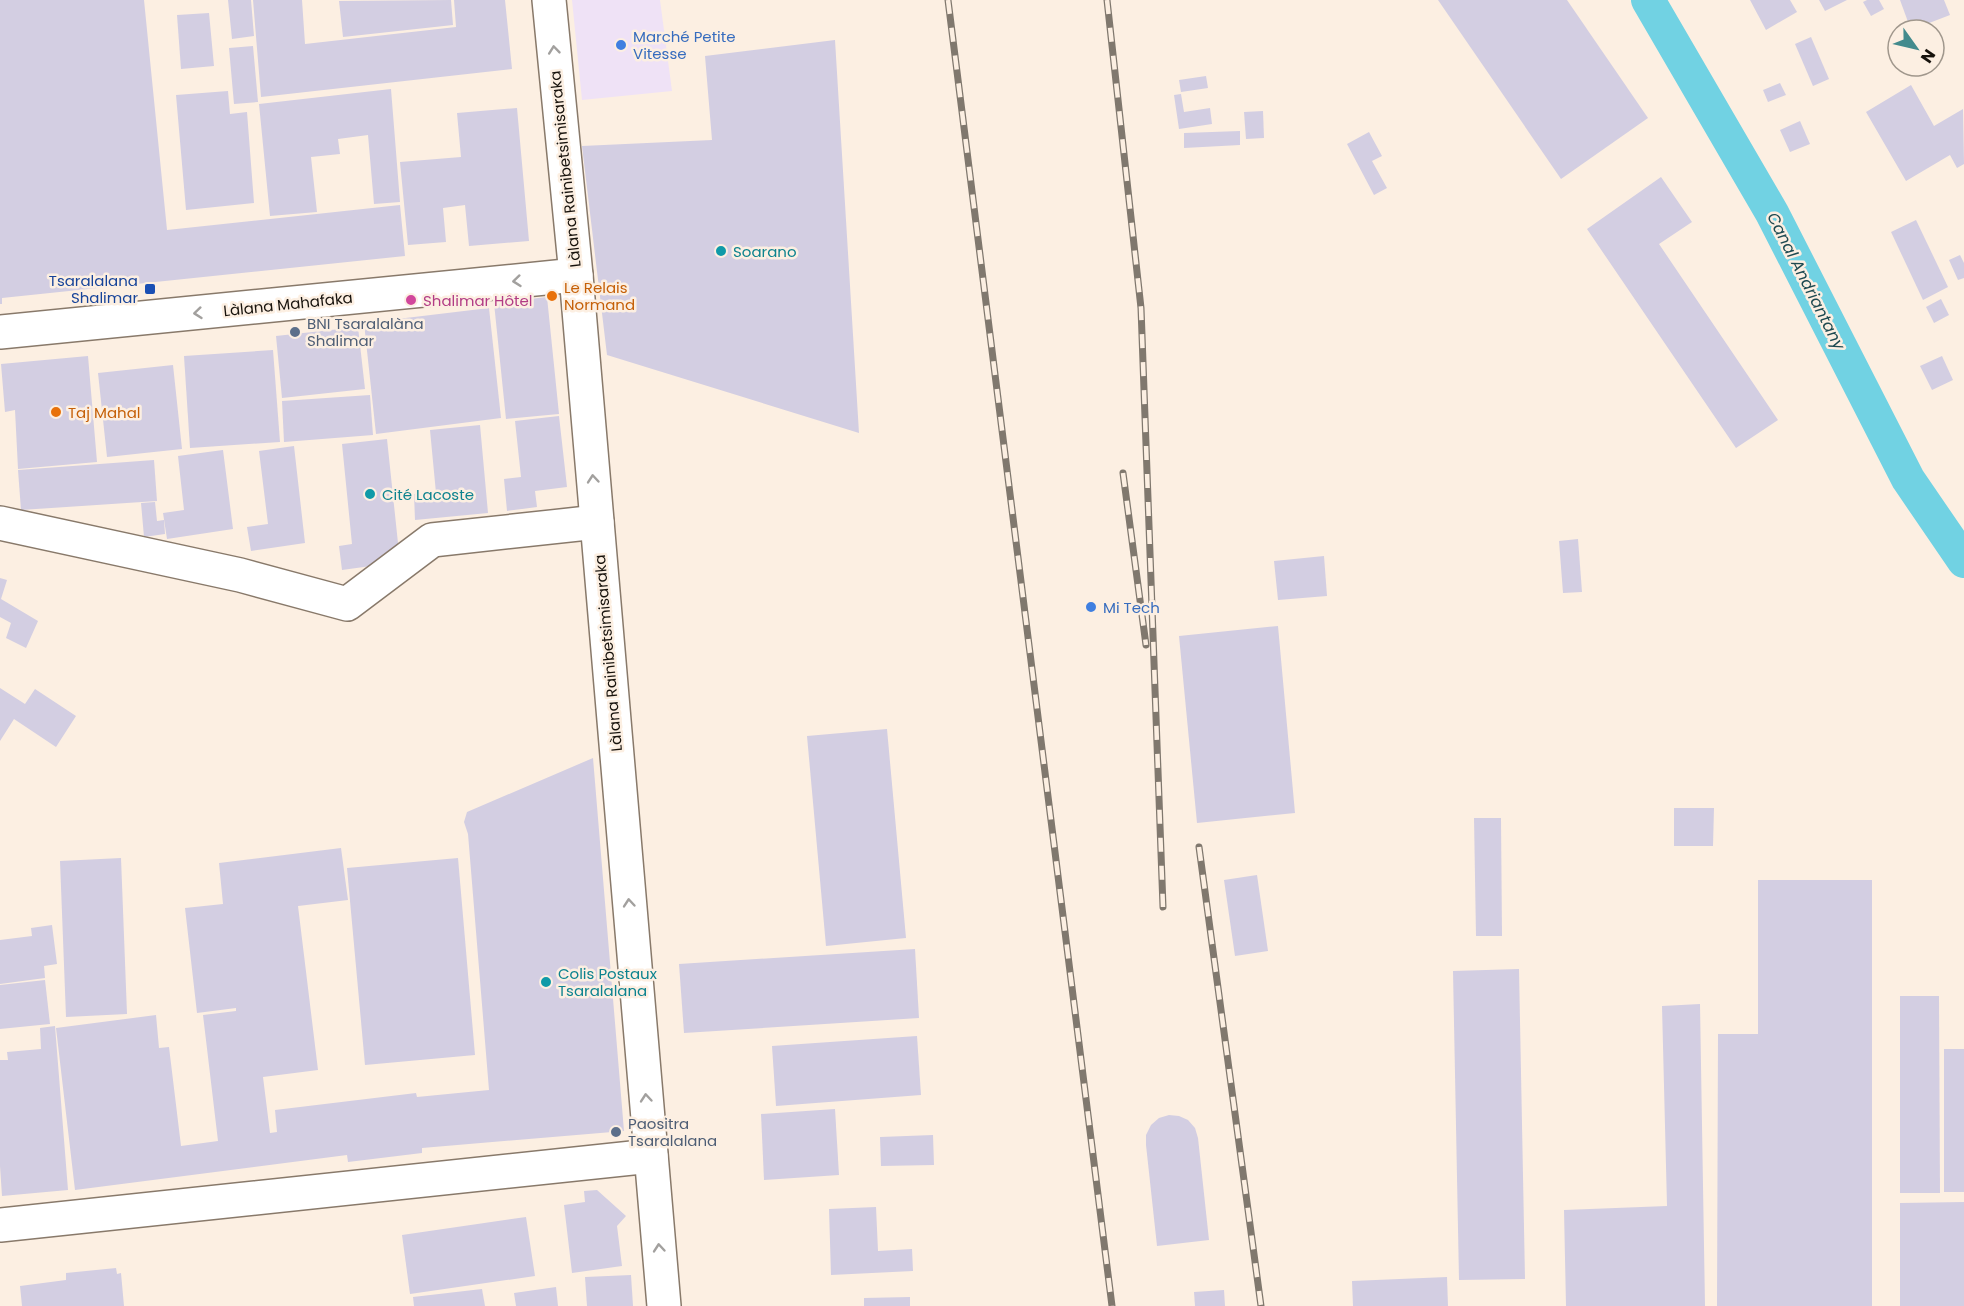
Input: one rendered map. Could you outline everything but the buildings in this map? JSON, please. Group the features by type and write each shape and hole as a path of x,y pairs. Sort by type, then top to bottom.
{"street":[{"name":"Làlana Rainibetsimisaraka","path":"549,0 576,275 664,1306"},
{"name":"Làlana Mahafaka","path":"0,332 576,275"},
{"path":"0,523 240,575 347,604 432,540 597,522"},
{"path":"0,1225 651,1156"}],"shaded area":[{"name":"Marché Petite Vitesse","path":"572,0 660,0 672,91 582,100"}],"waterway":[{"name":"Canal Andriantany","path":"1648,0 1772,213 1908,479 1964,561"}],"railway":[{"path":"948,0 1112,1306"},
{"path":"1107,0 1141,308 1163,907"},
{"path":"1123,473 1146,645"},
{"path":"1199,847 1261,1306"}],"place":[{"name":"Marché Petite Vitesse","path":"621,45"},
{"name":"Soarano","path":"721,251"},
{"name":"Tsaralalana Shalimar","path":"150,289"},
{"name":"Le Relais Normand","path":"552,296"},
{"name":"Shalimar Hôtel","path":"411,300"},
{"name":"BNI Tsaralalàna Shalimar","path":"295,332"},
{"name":"Taj Mahal","path":"56,412"},
{"name":"Cité Lacoste","path":"370,494"},
{"name":"Mi Tech","path":"1091,607"},
{"name":"Colis Postaux Tsaralalana","path":"546,982"},
{"name":"Paositra Tsaralalana","path":"616,1132"}]}
